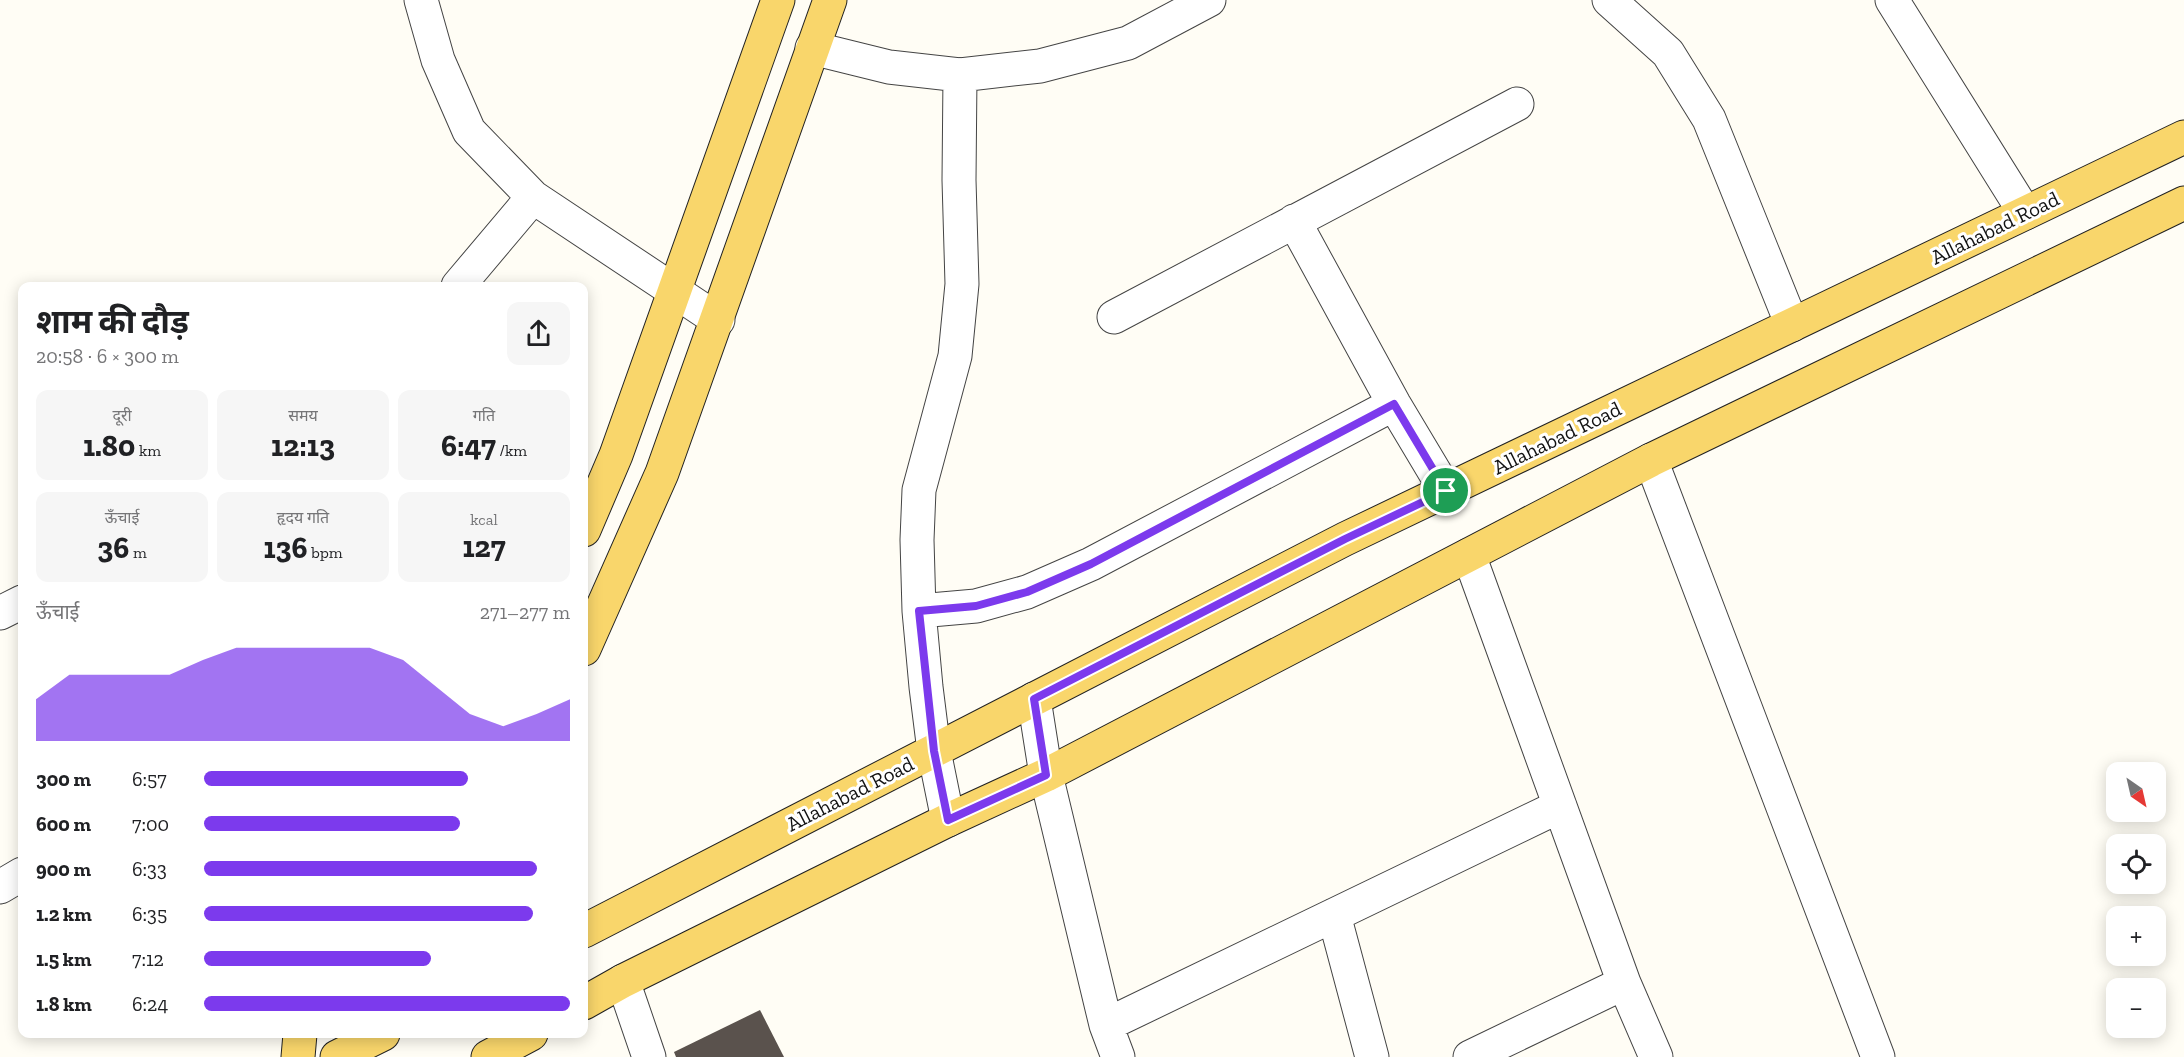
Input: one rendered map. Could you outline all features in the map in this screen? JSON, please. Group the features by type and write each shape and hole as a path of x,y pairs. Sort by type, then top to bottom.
{"main road":[{"path":"588,521 616,455 778,0"},
{"path":"588,637 662,473 830,0"},
{"path":"743,97 790,111"},
{"name":"Allahabad Road","path":"588,929 1345,539 2184,137"},
{"path":"588,1001 623,981 948,820 1046,775 1651,460 2184,203"},
{"path":"297,1057 299,1038"},
{"path":"344,1050 373,1038"},
{"path":"488,1057 524,1038"}],"street":[{"path":"420,0 438,60 469,131 533,197 718,320"},
{"path":"812,48 889,67 960,75 1040,66 1128,43 1209,0"},
{"path":"1609,0 1668,54 1708,118 1792,325"},
{"path":"1892,0 2025,213"},
{"path":"948,820 934,751 919,611 917,540 920,490 955,356 962,284 959,180 960,75"},
{"path":"1114,317 1517,104"},
{"path":"461,282 533,197"},
{"path":"1294,221 1394,404 1446,491"},
{"path":"919,611 976,606 1027,592 1091,564 1394,404"},
{"path":"1651,460 1878,1057"},
{"path":"1469,555 1624,983 1656,1057"},
{"path":"0,613 18,604"},
{"path":"1034,699 1046,775 1106,1025 1118,1057"},
{"path":"1106,1025 1560,806"},
{"path":"0,887 18,876"},
{"path":"1334,915 1372,1057"},
{"path":"623,981 650,1057"},
{"path":"1470,1057 1624,983"}],"building":[{"path":"760,1010 784,1057 676,1057 674,1052"}],"route":[{"path":"1394,404 1446,491 1345,539 1034,699 1046,775 948,820 934,751 919,611 976,606 1027,592 1091,564 1394,404"}]}
